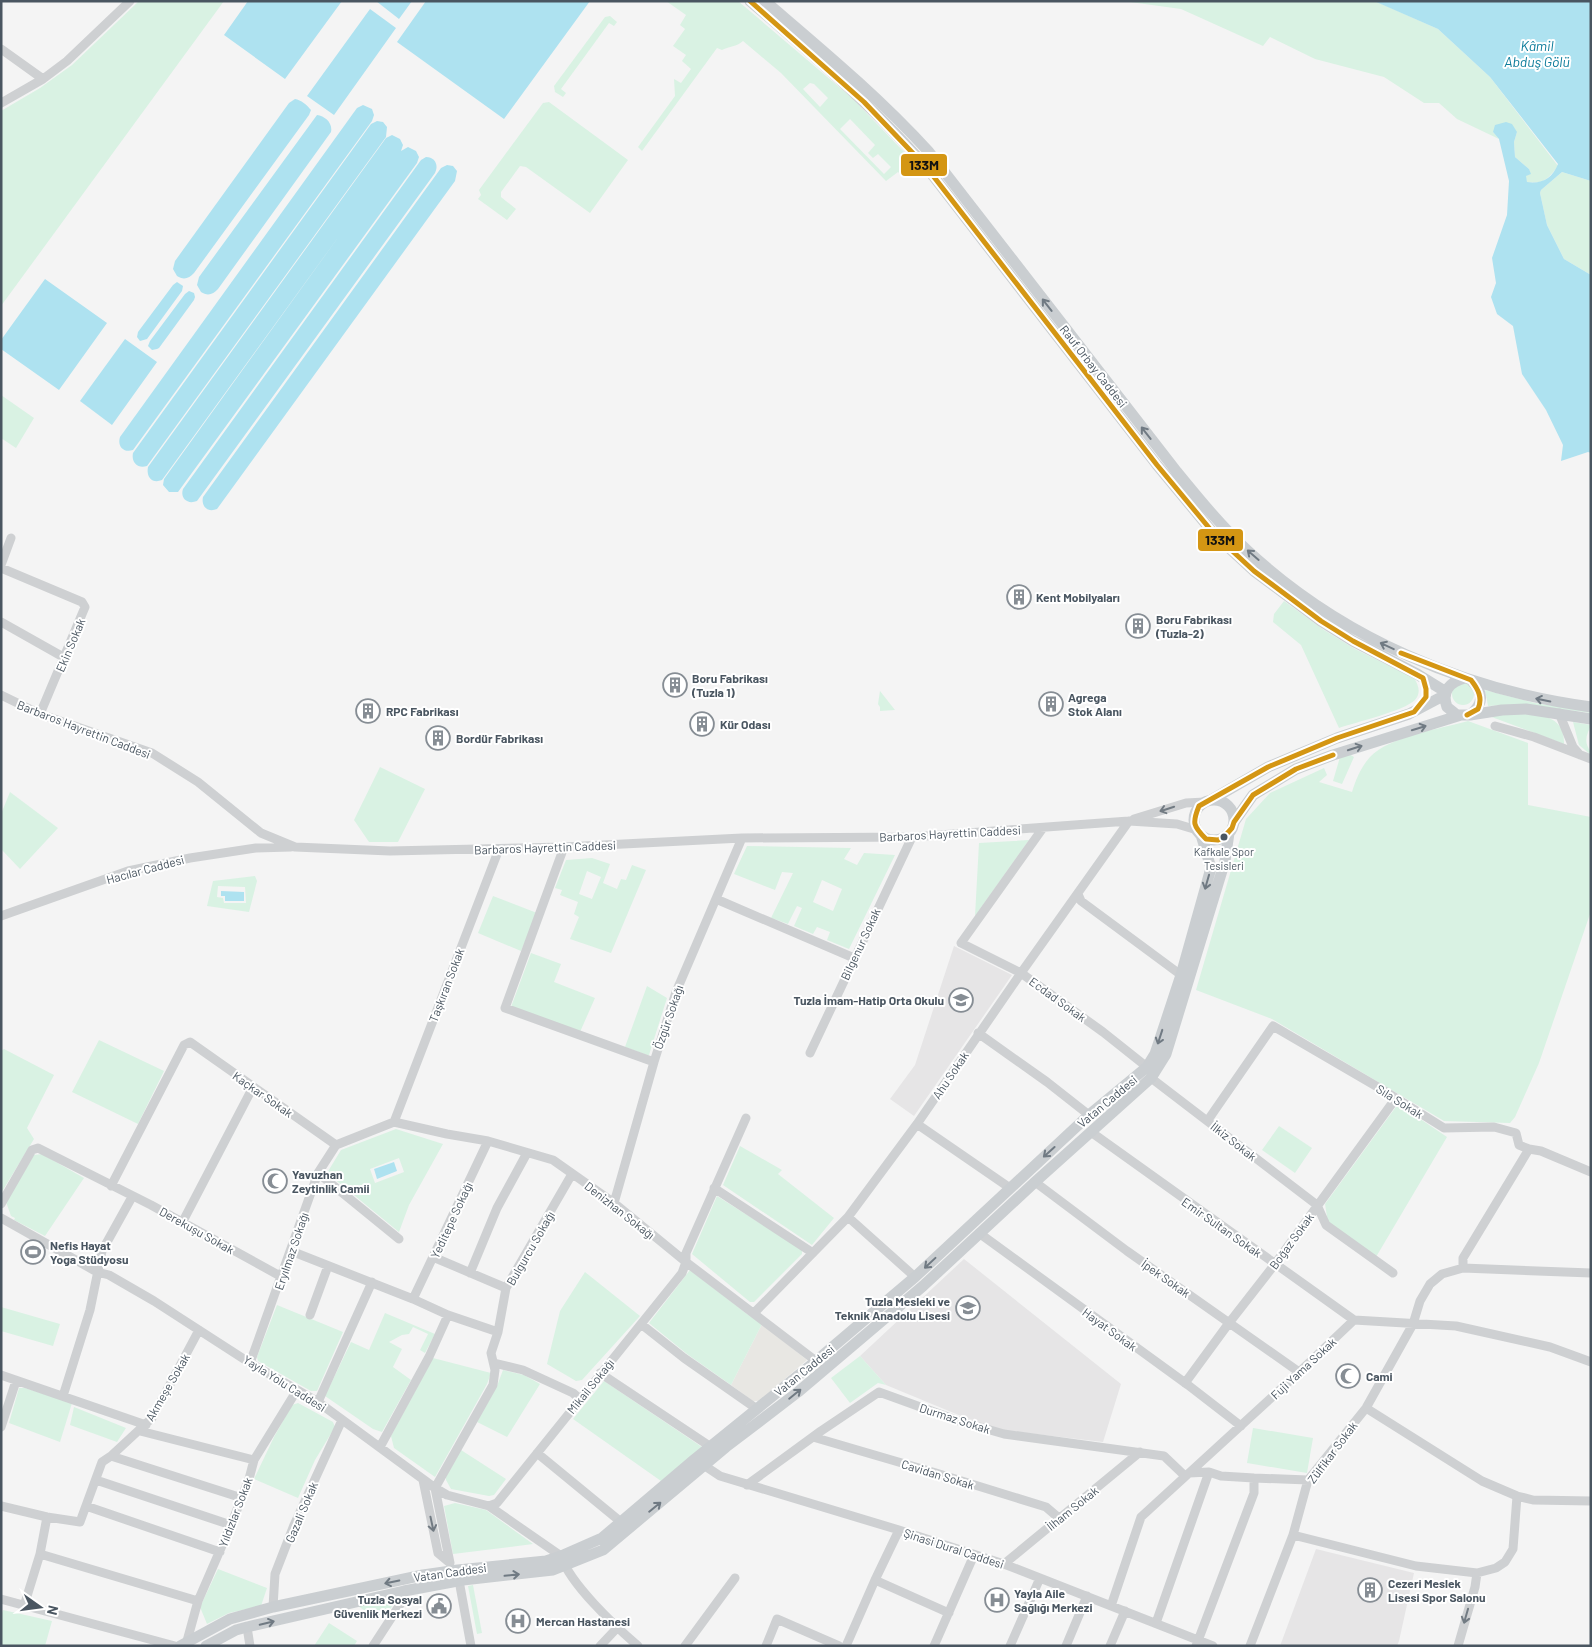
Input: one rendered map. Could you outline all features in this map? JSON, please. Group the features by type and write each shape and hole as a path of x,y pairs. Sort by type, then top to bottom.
{"main road":[{"name":"Rauf Orbay Caddesi","path":"750,1 856,94 922,162 1157,465 1215,535 1254,571 1306,611 1346,636 1423,678 1445,693 1447,707 1452,712 1466,715"},
{"name":"Rauf Orbay Caddesi","path":"765,1 846,71 901,122 929,152 1177,472 1212,515 1236,540 1277,575 1349,626 1407,655 1468,679 1526,696 1591,707"},
{"path":"1414,712 1426,697 1423,678"},
{"path":"1466,715 1479,706 1481,700 1479,688 1468,679 1454,681 1445,693 1414,712 1337,738 1300,753 1268,767 1199,806 1194,818 1198,833 1212,840 1224,837 1229,833 1252,795 1296,769 1342,752 1466,715 1514,709 1559,713 1591,719"},
{"path":"1208,801 1218,800 1228,805 1232,810 1234,822"},
{"name":"Vatan Caddesi","path":"563,1561 602,1538 695,1459 816,1361 915,1277 1089,1116 1149,1072 1181,975 1211,868 1198,833"},
{"name":"Vatan Caddesi","path":"183,1643 230,1619 273,1607 442,1572 546,1561 563,1561 604,1550 726,1448 798,1392 923,1286 1091,1132 1166,1054 1225,861 1229,833"},
{"name":"Vatan Caddesi","path":"206,1646 236,1630 404,1591 456,1571"}],"street":[{"path":"1,103 43,79 67,61 130,1"},
{"path":"1,49 43,79"},
{"path":"1,566 11,538"},
{"name":"Ekin Sokak","path":"1,566 82,602 86,607 40,714"},
{"path":"1,622 65,658"},
{"name":"Barbaros Hayrettin Caddesi","path":"1,696 40,714 152,753 198,782 261,833 295,847 390,851 498,849 742,838 912,837 1129,821"},
{"path":"1559,713 1573,747 1581,755"},
{"path":"1495,726 1534,737 1591,759"},
{"path":"1129,821 1186,803 1208,801"},
{"path":"1129,821 1177,824 1198,833"},
{"name":"Ahu Sokak","path":"754,1313 848,1217 917,1124 978,1033 1129,821"},
{"name":"Ecdad Sokak","path":"1043,828 961,942 1021,972 1103,1032 1149,1072"},
{"name":"Bilgenur Sokak","path":"810,1052 912,837"},
{"name":"Özgür Sokağı","path":"614,1203 676,992 742,838"},
{"path":"564,846 506,1008 654,1062"},
{"name":"Hacılar Caddesi","path":"1,916 128,871 199,856 256,848 295,847"},
{"name":"Taşkıran Sokak","path":"394,1122 498,849"},
{"path":"1078,894 1082,901 1181,975"},
{"path":"716,899 854,958"},
{"name":"Sıla Sokak","path":"1208,1120 1273,1026 1444,1128 1494,1127 1516,1133 1519,1145 1529,1149"},
{"path":"978,1033 1047,1082 1089,1116"},
{"name":"Kaçkar Sokak","path":"111,1186 184,1045 190,1042 336,1145"},
{"name":"İlkiz Sokak","path":"1149,1072 1317,1205"},
{"path":"182,1222 253,1087"},
{"name":"Boğaz Sokak","path":"1185,1383 1275,1264 1396,1098"},
{"name":"Mikail Sokağı","path":"489,1506 497,1502 682,1273 686,1262 686,1253 746,1118"},
{"path":"336,1145 394,1122"},
{"name":"Denizhan Sokağı","path":"394,1122 488,1141 553,1160 614,1203 686,1262 816,1361"},
{"path":"917,1124 1010,1188"},
{"name":"Emir Sultan Sokak","path":"1091,1132 1354,1320"},
{"name":"Yeditepe Sokağı","path":"413,1299 488,1141"},
{"name":"Eryılmaz Sokağı","path":"250,1363 318,1173 336,1145"},
{"name":"Derekuşu Sokak","path":"1,1204 32,1150 38,1148 182,1222 282,1277"},
{"path":"1591,1172 1541,1151 1529,1149 1463,1258 1463,1268 1591,1273"},
{"path":"470,1273 497,1208 527,1152"},
{"path":"318,1173 399,1240"},
{"name":"Bulgurcu Sokağı","path":"435,1488 493,1385 496,1370 491,1353 498,1332 506,1288 572,1174"},
{"name":"İpek Sokak","path":"1035,1182 1299,1372"},
{"path":"714,1188 812,1253"},
{"path":"63,1396 90,1310 102,1251 132,1197"},
{"path":"1317,1205 1326,1225 1393,1273"},
{"path":"848,1217 915,1277"},
{"name":"Yayla Yolu Caddesi","path":"1,1218 97,1272 116,1279 250,1363 318,1402 435,1488 448,1495 489,1506 563,1561 578,1585 617,1628 638,1646"},
{"name":"Hayat Sokak","path":"979,1233 1241,1426"},
{"path":"291,1252 498,1332"},
{"path":"433,1257 506,1288"},
{"path":"310,1315 328,1266"},
{"name":"Zülfikar Sokak","path":"1250,1646 1293,1535 1308,1480 1366,1408 1413,1324 1420,1301 1430,1284 1442,1274 1463,1268"},
{"path":"318,1402 372,1282"},
{"path":"380,1447 429,1357 448,1314"},
{"path":"1354,1320 1456,1326 1550,1347 1591,1362"},
{"name":"Fuji Yama Sokak","path":"1111,1606 1141,1516 1354,1320"},
{"path":"641,1324 684,1358 757,1409"},
{"name":"Akmeşe Sokak","path":"1,1506 47,1517 80,1522 102,1462 143,1428 152,1418 199,1330"},
{"path":"494,1363 523,1370 573,1393 580,1399"},
{"path":"600,1373 712,1447"},
{"path":"1,1375 63,1396 143,1428 254,1460"},
{"path":"1,1427 16,1381"},
{"name":"Yıldızlar Sokak","path":"183,1643 198,1601 232,1525 254,1460 297,1390"},
{"name":"Durmaz Sokak","path":"747,1485 879,1392 959,1422 1004,1434 1164,1456 1187,1475"},
{"path":"1366,1408 1482,1481 1517,1496 1533,1500 1591,1501"},
{"name":"Gazali Sokak","path":"273,1607 275,1574 294,1525 342,1420"},
{"name":"Cavidan Sokak","path":"813,1437 936,1472 1046,1507 1060,1519"},
{"name":"İlham Sokak","path":"1004,1564 1140,1452"},
{"path":"537,1453 621,1522"},
{"path":"111,1456 242,1498"},
{"name":"Şinasi Dural Caddesi","path":"695,1459 704,1467 720,1476 1004,1564 1156,1623 1197,1643 1213,1646"},
{"path":"1187,1475 1209,1472 1221,1476 1308,1480"},
{"path":"1156,1623 1209,1472"},
{"path":"1197,1643 1254,1493 1254,1478"},
{"path":"96,1480 232,1525"},
{"path":"423,1480 442,1572"},
{"path":"435,1488 456,1571 472,1646"},
{"path":"1293,1535 1416,1566 1477,1573 1496,1568 1505,1562 1513,1549 1517,1496"},
{"path":"86,1506 220,1552"},
{"path":"24,1606 40,1554 47,1517"},
{"path":"846,1646 899,1530"},
{"path":"438,1553 456,1571"},
{"path":"40,1554 198,1601"},
{"path":"934,1646 974,1555"},
{"path":"1458,1646 1475,1587 1477,1573"},
{"path":"685,1646 735,1578"},
{"path":"1010,1646 1040,1578"},
{"path":"875,1580 949,1613"},
{"path":"374,1646 401,1602 404,1591"},
{"path":"1066,1646 1087,1596"},
{"path":"1,1599 175,1646"},
{"path":"1110,1646 1125,1611"},
{"path":"766,1646 777,1619 839,1646"},
{"path":"247,1627 250,1646"},
{"path":"600,1646 617,1628"}],"shaded area":[{"path":"954,946 1012,975 914,1116 890,1099 915,1065"},
{"name":"Tuzla Mesleki ve Teknik Anadolu Lisesi","path":"964,1259 1121,1384 1103,1442 1002,1430 961,1416 886,1385 860,1356"},
{"path":"762,1324 807,1360 759,1401 753,1401 731,1385"},
{"path":"1316,1549 1414,1573 1397,1646 1280,1646"}],"green space":[{"path":"139,1 224,1 1,306 1,111 40,88 72,65"},
{"path":"666,1 738,1 852,98 907,155 905,171 907,172 902,176 898,172 886,181 781,73 743,41 722,50 717,48 642,151 638,147 675,96 674,79 681,83 691,69 682,61 686,55 673,46 685,29 680,25 686,15","holes":["810,83 814,84 828,98 820,107 803,89","850,119 875,145 868,153 873,158 878,154 891,167 884,174 840,129"]},
{"path":"1123,1 1375,1 1438,29 1490,77 1558,166 1545,180 1527,182 1525,176 1530,174 1529,169 1515,157 1514,142 1517,132 1493,132 1499,139 1457,119 1439,103 1424,103 1384,77 1315,59 1270,37 1263,46 1181,9"},
{"path":"610,16 617,22 614,26 609,23 561,89 566,93 563,97 555,92 554,86 605,17"},
{"path":"549,102 628,160 590,213 526,167 520,166 501,192 501,197 516,209 507,220 478,199 481,195 479,190 543,103"},
{"path":"1562,172 1591,181 1591,275 1564,259 1547,225 1540,193"},
{"path":"1,395 34,418 16,448 1,438"},
{"path":"1284,601 1324,630 1355,649 1414,678 1419,689 1415,700 1391,712 1339,728 1301,645 1273,622 1274,614"},
{"path":"1463,683 1471,686 1474,694 1471,702 1463,705 1455,702 1452,694 1455,686"},
{"path":"1485,690 1535,703 1591,713 1522,704 1488,706"},
{"path":"880,691 895,710 880,711 878,704"},
{"path":"1514,713 1540,716 1555,721 1560,726 1564,744 1489,716"},
{"path":"1468,721 1528,743 1528,805 1591,817 1591,911 1539,1063 1515,1117 1510,1123 1444,1121 1272,1019 1196,990 1246,819 1270,793 1324,768 1327,775 1319,782 1352,792 1364,765 1379,750 1402,738"},
{"path":"1573,722 1591,725 1586,741 1591,755 1579,745"},
{"path":"1349,754 1354,757 1342,784 1333,781 1340,757"},
{"path":"380,767 425,789 398,842 369,842 354,820"},
{"path":"10,792 58,828 20,869 1,849 1,814"},
{"path":"1029,840 975,916 979,843"},
{"path":"747,846 851,848 844,859 857,865 864,853 895,855 849,949 827,940 830,932 817,927 813,934 794,926 802,908 797,906 788,924 771,918 793,873 782,872 775,890 734,874","holes":["822,880 842,889 833,911 813,902"]},
{"path":"592,858 610,864 603,883 617,889 621,879 626,880 632,865 646,870 611,953 570,939 579,917 574,914 578,902 560,895 562,890 555,888 566,860","holes":["587,871 601,877 592,899 579,894"]},
{"path":"255,876 257,881 249,912 207,906 213,881","holes":["218,886 245,887 246,903 224,903 223,898 217,897"]},
{"path":"493,896 537,913 521,951 478,933"},
{"path":"531,953 561,964 554,982 595,998 580,1032 511,1007"},
{"path":"647,986 667,998 649,1055 625,1047"},
{"path":"99,1040 164,1071 138,1124 72,1092"},
{"path":"4,1049 54,1075 27,1128 34,1139 1,1191 1,1051"},
{"path":"1398,1104 1447,1137 1376,1257 1328,1223 1325,1204"},
{"path":"1279,1126 1312,1148 1295,1173 1262,1150"},
{"path":"396,1129 443,1144 409,1205 399,1232 327,1173 341,1150","holes":["399,1158 404,1172 375,1183 370,1169"]},
{"path":"740,1146 782,1170 778,1174 834,1218 812,1245 723,1185"},
{"path":"42,1154 84,1178 45,1236 14,1220 15,1218 11,1216 6,1202 34,1155"},
{"path":"717,1196 802,1250 802,1254 754,1302 750,1302 692,1254"},
{"path":"690,1270 762,1324 731,1385 687,1354 649,1323"},
{"path":"585,1272 640,1316 582,1380 576,1381 547,1364 560,1311"},
{"path":"277,1305 343,1332 317,1391 311,1391 258,1361 257,1357"},
{"path":"1,1307 60,1324 53,1346 1,1331"},
{"path":"385,1313 435,1334 425,1353 420,1350 428,1334 413,1327 409,1334 402,1335 389,1342 402,1349 393,1367 411,1380 382,1432 373,1429 325,1396 351,1342 369,1350"},
{"path":"860,1356 886,1385 878,1383 850,1403 831,1378"},
{"path":"433,1358 491,1373 487,1384 435,1477 394,1448 391,1436"},
{"path":"503,1370 524,1375 540,1384 507,1437 477,1422 497,1386"},
{"path":"604,1381 702,1447 661,1481 573,1419"},
{"path":"19,1388 25,1388 72,1403 60,1442 9,1423"},
{"path":"298,1403 333,1422 335,1427 315,1460 298,1498 254,1479 292,1405"},
{"path":"74,1407 126,1428 117,1442 70,1425"},
{"path":"1253,1428 1313,1438 1307,1473 1247,1463"},
{"path":"461,1450 506,1479 494,1495 489,1496 451,1489 446,1477"},
{"path":"455,1503 486,1510 533,1544 453,1554 444,1506"},
{"path":"218,1569 267,1588 261,1606 229,1613 207,1624 200,1607"},
{"path":"473,1585 482,1633 477,1634 468,1586"},
{"path":"396,1598 388,1614 373,1616 358,1606"},
{"path":"3,1610 52,1621 45,1646 1,1646 1,1616"},
{"path":"329,1623 357,1641 354,1646 314,1646"}],"water":[{"path":"248,1 342,1 285,79 224,35"},
{"path":"376,1 412,1 399,19"},
{"path":"426,1 590,1 504,119 397,42"},
{"name":"Kâmil Abduş Gölü","path":"1374,1 1591,1 1591,181 1562,172 1540,193 1547,225 1564,259 1591,275 1591,453 1588,452 1561,461 1563,445 1546,410 1522,374 1513,326 1497,314 1491,297 1496,283 1492,258 1507,215 1509,181 1499,139 1493,132 1495,125 1506,122 1512,124 1517,132 1514,142 1515,157 1529,169 1531,174 1526,176 1527,182 1542,181 1550,177 1558,164 1490,77 1438,29"},
{"path":"370,9 396,28 334,115 307,96"},
{"path":"295,99 311,110 309,115 194,273 186,278 177,276 173,269 175,261 289,103"},
{"path":"363,105 372,109 374,115 372,121 133,450 124,450 120,446 120,437 357,108"},
{"path":"317,115 328,120 331,132 218,289 210,294 201,292 197,285 199,277"},
{"path":"377,121 383,122 387,127 386,137 147,466 138,466 133,460 133,453 371,124"},
{"path":"392,135 400,139 403,145 401,151 408,147 416,151 419,157 417,163 178,492 169,492 163,485 164,479 342,232 162,480 155,481 150,479 148,467 386,138"},
{"path":"426,157 432,158 435,162 437,167 435,173 197,501 190,502 185,500 183,498 183,489 421,160"},
{"path":"447,165 453,166 457,171 455,181 217,509 210,510 206,508 203,503 203,497 441,168"},
{"path":"45,279 107,323 59,390 1,349 1,340"},
{"path":"177,282 183,286 182,291 147,339 140,341 137,337 138,332"},
{"path":"189,291 194,293 194,300 159,348 152,350 148,346 150,341"},
{"path":"125,339 157,362 112,425 80,401"},
{"path":"221,891 244,892 244,901 225,901 225,896 221,896"},
{"path":"394,1162 397,1171 377,1179 374,1169"}],"transit line":[{"name":"133M","path":"750,1 864,102 927,168 1157,465 1215,535 1254,571 1321,621 1353,641 1423,678 1426,697 1414,712 1337,738 1268,767 1199,806 1195,816 1195,824 1198,831 1206,839 1218,840 1224,837 1253,795 1296,769 1333,755"},
{"name":"133M","path":"1401,653 1471,680 1478,690 1480,701 1478,709 1467,715"}],"place":[{"name":"Kent Mobilyaları","path":"1019,597"},
{"name":"Boru Fabrikası (Tuzla-2)","path":"1138,626"},
{"name":"Boru Fabrikası (Tuzla 1)","path":"675,685"},
{"name":"Agrega Stok Alanı","path":"1051,704"},
{"name":"RPC Fabrikası","path":"368,711"},
{"name":"Kür Odası","path":"702,724"},
{"name":"Bordür Fabrikası","path":"438,738"},
{"name":"Kafkale Spor Tesisleri","path":"1224,837"},
{"name":"Tuzla İmam-Hatip Orta Okulu","path":"961,1000"},
{"name":"Yavuzhan Zeytinlik Camii","path":"275,1181"},
{"name":"Nefis Hayat Yoga Stüdyosu","path":"33,1252"},
{"name":"Tuzla Mesleki ve Teknik Anadolu Lisesi","path":"968,1308"},
{"name":"Cami","path":"1348,1376"},
{"name":"Cezeri Meslek Lisesi Spor Salonu","path":"1370,1590"},
{"name":"Yayla Aile Sağlığı Merkezi","path":"997,1600"},
{"name":"Tuzla Sosyal Güvenlik Merkezi","path":"439,1606"},
{"name":"Mercan Hastanesi","path":"518,1621"}]}
